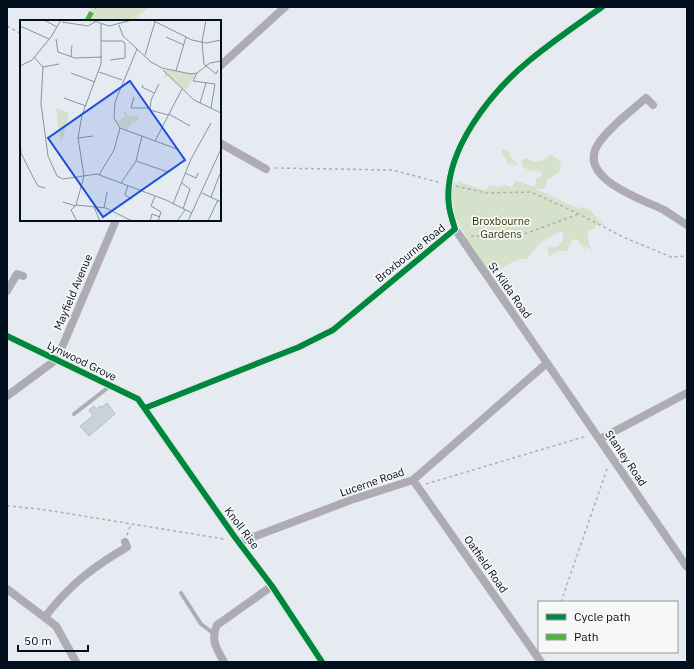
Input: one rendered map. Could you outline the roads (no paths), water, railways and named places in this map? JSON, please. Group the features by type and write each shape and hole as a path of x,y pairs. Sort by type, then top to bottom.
{"street":[{"path":"221,65 285,7"},
{"name":"Broxbourne Road","path":"145,408 299,347 333,330 455,230 449,207 449,185 458,151 469,130 484,109 529,60 602,7"},
{"path":"653,105 646,98 600,140 594,162 600,174 623,192 664,211 687,225"},
{"path":"221,144 266,169"},
{"name":"Mayfield Avenue","path":"57,359 116,221"},
{"name":"St Kilda Road","path":"455,230 547,363"},
{"path":"7,291 17,274 23,276"},
{"name":"Lynwood Grove","path":"7,336 138,399 145,408"},
{"path":"7,396 57,359"},
{"name":"Stanley Road","path":"547,363 687,567"},
{"name":"Lucerne Road","path":"240,542 351,500 413,480 547,363"},
{"path":"598,436 687,394"},
{"name":"Knoll Rise","path":"145,408 234,536 272,586 322,662"},
{"name":"Oatfield Road","path":"413,480 541,662"},
{"path":"45,617 61,596 75,582 94,566 127,547 124,542"},
{"path":"224,662 214,644 213,633 217,625 272,586"},
{"path":"7,589 56,626 76,662"}],"lane":[{"path":"74,414 110,385"},
{"path":"181,593 201,624 213,633"}],"park label":[{"name":"Broxbourne Gardens","path":"501,227"}]}
